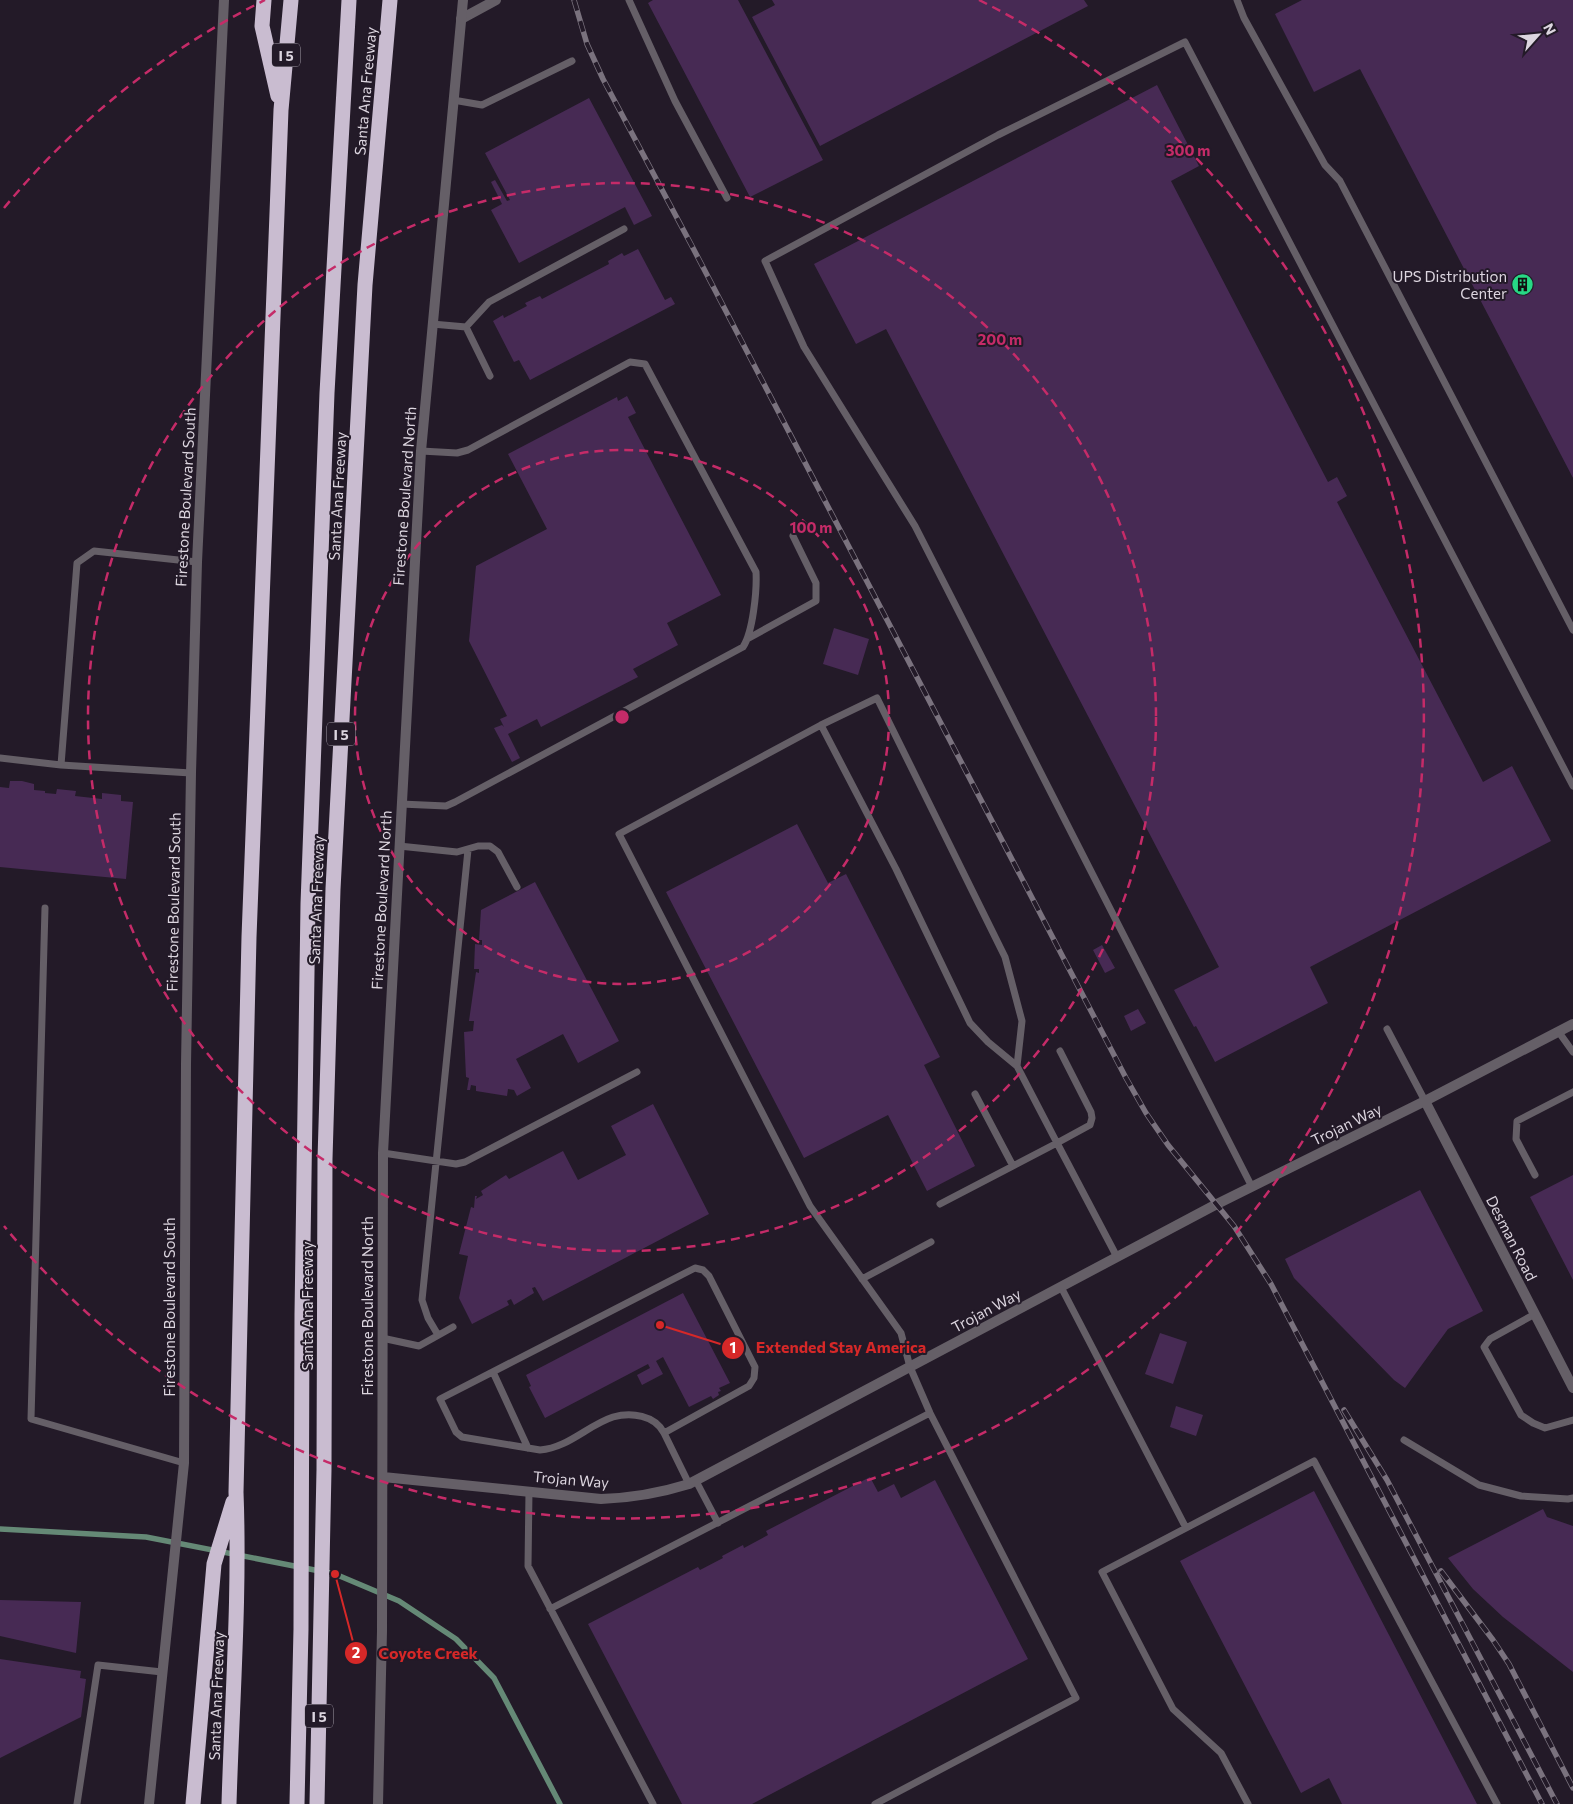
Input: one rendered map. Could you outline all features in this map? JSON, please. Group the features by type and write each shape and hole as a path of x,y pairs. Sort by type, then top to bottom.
{"highway":[{"path":"264,0 262,26 280,110"},
{"name":"Santa Ana Freeway","path":"229,1804 236,1623 238,1526 236,1492 249,937 280,110 291,0"},
{"path":"297,1804 301,1629 303,1168 308,904 327,394 349,0"},
{"name":"Santa Ana Freeway","path":"317,1804 324,1470 325,1159 333,889 365,285 390,0"},
{"path":"193,1804 214,1564 236,1492"}],"street":[{"name":"Firestone Boulevard South","path":"149,1804 184,1463 190,773 197,562 224,0"},
{"name":"Firestone Boulevard North","path":"378,1804 383,1508 383,1153 421,451 463,0"},
{"path":"461,19 496,0"},
{"name":"Trojan Way","path":"383,1477 601,1499 632,1498 661,1493 693,1483 1117,1257 1573,1024"},
{"name":"Desman Road","path":"1425,1101 1573,1388"}],"lane":[{"path":"629,0 675,100 727,198"},
{"path":"1236,0 1244,18 1325,165 1340,181 1573,630"},
{"path":"1252,1187 915,526 804,347 765,261 998,135 1184,42 1573,786"},
{"path":"453,100 482,105 572,61"},
{"path":"466,327 489,302 624,229"},
{"path":"432,324 466,327"},
{"path":"466,327 490,376"},
{"path":"402,804 446,806 455,802 743,647 749,638 757,583 756,572 645,364 630,362 468,450 457,453 421,451"},
{"path":"749,638 816,601 816,583 794,536"},
{"path":"61,765 76,563 94,551 197,562"},
{"path":"876,1804 1076,1698 930,1413 910,1367 901,1333 810,1206 619,834 820,725 877,698 1005,957 1022,1021 1016,1066"},
{"path":"820,725 896,869 970,1023 988,1042 1016,1066 1117,1257"},
{"path":"0,758 61,765 190,773"},
{"path":"399,846 457,852 478,846 490,846 498,852 517,887"},
{"path":"438,1335 428,1318 422,1300 468,850"},
{"path":"45,908 31,1418 184,1463"},
{"path":"1387,1029 1425,1101"},
{"path":"1558,1031 1573,1052"},
{"path":"940,1204 1090,1125 1091,1112 1060,1051"},
{"path":"383,1153 456,1164 465,1162 637,1072"},
{"path":"1535,1175 1516,1138 1517,1121 1573,1092"},
{"path":"975,1094 1013,1166"},
{"path":"862,1279 931,1242"},
{"path":"664,1433 749,1386 754,1378 755,1367 709,1276 703,1270 695,1268 440,1399 449,1420 456,1432 462,1437 540,1450 552,1449 614,1417 632,1415 649,1418 660,1424 664,1433 693,1483 718,1523"},
{"path":"1061,1287 1186,1528"},
{"path":"1535,1314 1490,1339 1484,1347 1521,1415 1545,1428 1573,1420"},
{"path":"382,1338 419,1346 453,1327"},
{"path":"493,1372 528,1448"},
{"path":"550,1610 930,1413"},
{"path":"1404,1440 1479,1485 1521,1496 1573,1498"},
{"path":"1248,1804 1221,1753 1173,1709 1102,1572 1314,1461 1498,1804"},
{"path":"529,1491 528,1566 653,1804"},
{"path":"77,1804 98,1666 162,1672"}],"building":[{"path":"653,0 738,0 823,160 750,197 648,3"},
{"path":"772,0 1084,0 1088,6 820,146 752,17 775,5"},
{"name":"UPS Distribution Center","path":"1302,0 1573,0 1573,478 1360,69 1314,92 1275,14"},
{"path":"1157,85 1199,166 1171,181 1328,482 1337,477 1347,496 1337,502 1483,782 1512,766 1551,841 1310,967 1328,1003 1215,1062 1174,990 1219,967 886,329 856,344 814,264"},
{"path":"589,98 652,216 634,225 625,207 519,263 491,210 502,204 491,182 495,180 507,201 510,200 485,153"},
{"path":"638,249 665,300 671,297 675,304 530,380 519,360 514,362 493,321 503,315 504,318 527,306 525,303 540,296 542,299 609,264 608,261 622,253 624,256"},
{"path":"627,396 636,413 628,417 721,595 667,623 678,645 633,669 638,677 541,727 537,719 508,734 520,758 512,762 494,728 502,725 504,727 500,719 507,716 469,641 476,566 547,529 508,454 617,397 618,401"},
{"path":"834,628 869,639 858,675 823,664"},
{"path":"10,781 34,784 34,790 45,791 45,793 56,794 57,789 76,791 75,796 102,799 102,793 121,795 121,801 133,802 126,879 0,867 0,787 9,788"},
{"path":"797,824 828,883 846,874 940,1057 924,1065 975,1166 927,1191 888,1115 804,1158 666,892"},
{"path":"535,882 619,1041 578,1063 563,1034 516,1059 531,1088 517,1096 514,1090 508,1089 507,1096 476,1091 476,1086 471,1085 470,1090 467,1090 469,1078 466,1077 464,1032 473,1031 474,1021 469,1021 476,972 479,973 479,969 474,969 475,944 482,945 482,940 479,940 481,910"},
{"path":"1102,945 1115,968 1105,973 1093,950"},
{"path":"1138,1009 1146,1023 1131,1031 1124,1016"},
{"path":"653,1104 709,1214 543,1301 535,1287 532,1288 534,1293 514,1305 511,1299 507,1301 509,1305 472,1324 459,1298 468,1256 459,1254 471,1207 474,1208 475,1196 477,1196 476,1199 483,1195 481,1191 506,1175 509,1179 563,1151 578,1180 626,1155 611,1126"},
{"path":"1573,1175 1573,1280 1530,1197"},
{"path":"1420,1190 1483,1311 1448,1329 1405,1388 1394,1380 1294,1278 1285,1259"},
{"path":"683,1293 730,1383 719,1388 721,1391 718,1392 719,1395 713,1399 711,1396 689,1407 663,1357 656,1361 663,1374 642,1385 637,1375 650,1368 648,1364 545,1418 529,1387 531,1386 526,1375"},
{"path":"1160,1333 1187,1342 1173,1384 1145,1374"},
{"path":"1176,1406 1203,1415 1196,1436 1170,1427"},
{"path":"870,1477 878,1492 894,1484 901,1498 935,1480 1028,1659 752,1804 682,1804 588,1624 698,1567 700,1570 743,1545 744,1548 768,1535 766,1531"},
{"path":"1314,1491 1477,1804 1342,1804 1329,1778 1301,1793 1180,1561"},
{"path":"1543,1509 1547,1517 1573,1526 1573,1672 1503,1617 1473,1589 1448,1558"},
{"path":"0,1600 81,1602 76,1653 0,1636"},
{"path":"0,1659 81,1671 80,1678 86,1679 81,1717 0,1758"}],"waterway":[{"path":"0,1529 146,1537 335,1574 399,1601 456,1639 494,1678 560,1804"}],"railway":[{"path":"574,0 587,44 603,79 1126,1078 1146,1113 1168,1145 1234,1226 1271,1284 1542,1804"},
{"path":"1344,1410 1387,1480 1557,1804"},
{"path":"1441,1571 1509,1664 1573,1788"}],"place":[{"name":"UPS Distribution Center","path":"1523,285"},
{"name":"Extended Stay America","path":"660,1325"},
{"name":"Coyote Creek","path":"335,1574"}]}
